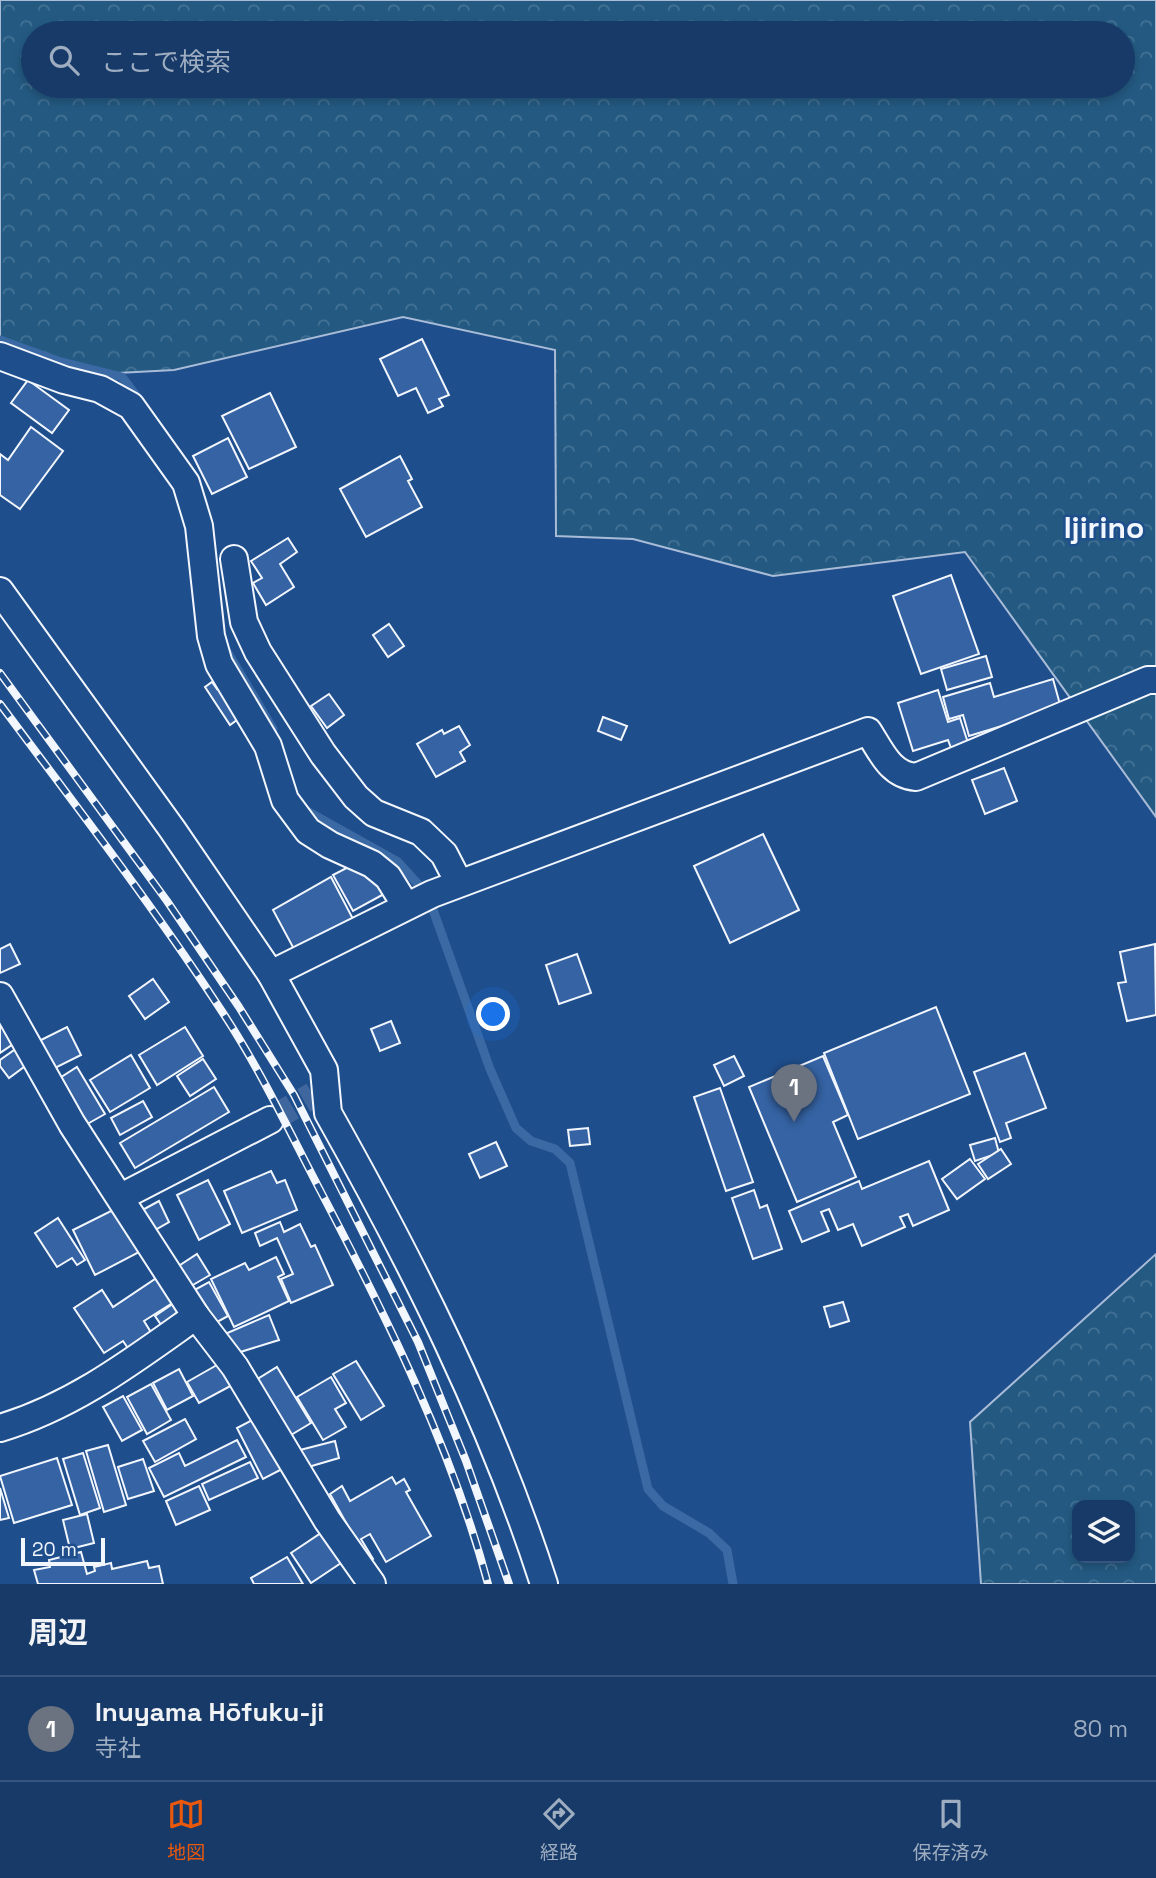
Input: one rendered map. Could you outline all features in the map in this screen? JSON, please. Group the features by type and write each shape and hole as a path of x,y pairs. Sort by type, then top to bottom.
{"street":[{"path":"0,356 64,380 100,388 131,406 186,483 199,526 211,636 219,664 268,746 285,800 308,831 330,845 372,864 420,899"},
{"path":"234,559 244,622 258,652 323,754 356,797 374,813 421,832 444,853 459,883"},
{"path":"0,591 163,817 271,974 324,1070 319,1092 457,1359 519,1505 544,1584"},
{"path":"271,974 420,899 459,883 868,731 891,766 904,776 916,778 1148,680 1156,680"},
{"path":"0,996 72,1124 196,1316 235,1367 327,1520 372,1584"},
{"path":"121,1197 270,1120"},
{"path":"0,1428 34,1418 106,1380 196,1316"}],"green space":[{"path":"0,0 1156,0 1156,817 965,552 773,576 633,539 556,536 555,350 403,317 174,370 80,375 0,347"},
{"path":"1156,1254 1156,1584 981,1584 970,1422"}],"building":[{"path":"422,339 449,395 439,399 443,406 428,413 416,388 398,396 380,359"},
{"path":"28,380 69,410 52,433 11,403"},
{"path":"270,393 296,447 249,469 222,416"},
{"path":"31,427 63,451 20,509 0,495 0,454 8,460"},
{"path":"228,438 247,477 212,494 193,456"},
{"path":"400,456 412,479 408,481 422,507 366,537 340,489"},
{"path":"288,538 297,552 280,564 294,587 266,605 253,583 262,578 251,561"},
{"path":"951,575 979,654 921,674 893,596"},
{"path":"389,624 404,646 388,657 373,635"},
{"path":"986,656 992,677 947,690 941,669"},
{"path":"1053,679 1061,708 969,736 963,715 949,719 943,697 990,683 994,697"},
{"path":"212,682 217,689 220,686 241,717 230,725 205,687"},
{"path":"938,690 948,722 960,718 968,743 951,748 948,740 913,751 898,703"},
{"path":"329,694 344,715 327,728 311,706"},
{"path":"603,717 627,726 621,740 598,731"},
{"path":"459,726 470,745 460,752 465,761 436,777 417,744 442,730 444,734"},
{"path":"1004,768 1017,801 985,814 972,780"},
{"path":"763,834 799,910 730,943 694,866"},
{"path":"356,863 371,869 384,894 353,911 333,875"},
{"path":"331,877 353,919 295,951 273,910"},
{"path":"10,944 20,964 0,973 0,949"},
{"path":"1155,944 1156,1015 1127,1021 1118,983 1126,982 1120,952"},
{"path":"577,954 591,993 559,1004 546,965"},
{"path":"153,979 169,1002 145,1019 129,996"},
{"path":"936,1007 970,1094 858,1139 824,1053"},
{"path":"0,1020 19,1040 0,1053"},
{"path":"391,1021 400,1043 380,1051 371,1029"},
{"path":"67,1027 81,1055 53,1069 39,1041"},
{"path":"185,1027 203,1056 157,1085 139,1055"},
{"path":"17,1048 28,1064 9,1078 0,1066 0,1060"},
{"path":"1025,1053 1046,1108 1006,1123 1011,1138 1000,1142 974,1072"},
{"path":"131,1055 150,1088 110,1112 90,1080"},
{"path":"734,1056 744,1076 724,1086 714,1065"},
{"path":"823,1056 848,1115 833,1122 856,1177 797,1202 749,1087"},
{"path":"203,1059 216,1079 190,1096 177,1076"},
{"path":"77,1067 105,1114 82,1127 55,1081"},
{"path":"214,1087 229,1112 135,1168 120,1143"},
{"path":"720,1088 753,1182 726,1191 694,1097"},
{"path":"143,1101 152,1117 120,1135 111,1118"},
{"path":"588,1128 590,1144 570,1146 568,1130"},
{"path":"995,1138 999,1153 975,1161 970,1145"},
{"path":"496,1142 507,1166 480,1178 469,1154"},
{"path":"1001,1149 1011,1164 988,1179 978,1164"},
{"path":"970,1159 985,1179 957,1199 942,1179"},
{"path":"929,1161 949,1210 913,1226 908,1214 900,1217 905,1227 862,1246 853,1224 838,1230 829,1209 821,1212 829,1231 802,1242 789,1211 859,1181 862,1189"},
{"path":"271,1171 277,1183 285,1180 297,1210 242,1233 224,1191"},
{"path":"208,1180 230,1224 199,1240 177,1195"},
{"path":"754,1190 760,1208 767,1205 782,1249 753,1259 732,1198"},
{"path":"159,1201 169,1222 148,1234 137,1213"},
{"path":"115,1209 145,1249 95,1275 73,1230"},
{"path":"58,1218 85,1260 77,1265 72,1258 57,1267 35,1233"},
{"path":"280,1222 284,1232 300,1224 311,1247 315,1245 333,1285 291,1303 281,1279 293,1274 277,1238 260,1246 255,1233"},
{"path":"197,1254 210,1275 186,1289 174,1269"},
{"path":"276,1257 284,1274 278,1277 289,1301 234,1327 211,1279 245,1263 249,1270"},
{"path":"158,1277 174,1302 144,1321 157,1342 134,1357 123,1341 104,1353 74,1308 102,1290 113,1307"},
{"path":"209,1282 228,1316 208,1327 189,1293"},
{"path":"180,1299 191,1315 166,1332 155,1316"},
{"path":"843,1302 849,1321 830,1327 824,1307"},
{"path":"269,1315 279,1340 234,1354 225,1334"},
{"path":"224,1361 236,1383 199,1403 187,1382"},
{"path":"356,1361 384,1406 361,1420 333,1374"},
{"path":"277,1367 311,1423 286,1438 251,1383"},
{"path":"179,1369 193,1396 167,1410 153,1383"},
{"path":"331,1377 346,1403 335,1409 346,1427 323,1440 297,1397"},
{"path":"151,1384 171,1420 147,1434 127,1397"},
{"path":"123,1396 142,1430 122,1441 103,1407"},
{"path":"260,1416 286,1467 263,1479 237,1428"},
{"path":"185,1419 196,1439 155,1462 143,1441"},
{"path":"237,1440 246,1457 164,1497 149,1468 179,1453 185,1466"},
{"path":"335,1441 339,1458 305,1468 300,1450"},
{"path":"108,1445 126,1505 104,1512 86,1451"},
{"path":"83,1453 100,1508 80,1515 63,1459"},
{"path":"57,1458 72,1505 14,1523 0,1476"},
{"path":"143,1459 154,1491 128,1499 118,1467"},
{"path":"250,1462 258,1478 209,1500 202,1484"},
{"path":"392,1477 396,1484 404,1479 410,1490 406,1492 431,1536 386,1562 370,1534 361,1539 373,1559 368,1562 330,1494 342,1486 350,1501"},
{"path":"199,1486 210,1510 176,1525 166,1501"},
{"path":"0,1488 9,1518 0,1520"},
{"path":"87,1514 94,1543 70,1549 63,1520"},
{"path":"324,1531 344,1561 311,1583 291,1553"},
{"path":"81,1552 87,1574 95,1571 94,1567 111,1563 112,1569 147,1561 149,1568 159,1566 163,1584 38,1584 34,1570 50,1567 49,1560"},
{"path":"287,1557 303,1584 254,1584 251,1578"}],"waterway":[{"path":"0,340 58,361 122,377 141,402"},
{"path":"225,648 273,729"},
{"path":"305,810 398,862 417,883 432,907 490,1069 516,1128 531,1141 555,1149 570,1163 648,1489 663,1506 709,1533 727,1550 733,1584"}],"tunnel":[{"path":"270,1120 313,1095"}],"railway":[{"path":"0,673 167,901 239,1007 294,1095 418,1342 466,1461 509,1584"},
{"path":"0,704 170,934 237,1034 262,1078 369,1285 415,1382 455,1482 488,1584"}],"place":[{"name":"Inuyama Hōfuku-ji","path":"794,1122"}],"district":[{"name":"Ijirino","path":"1104,527"}]}
